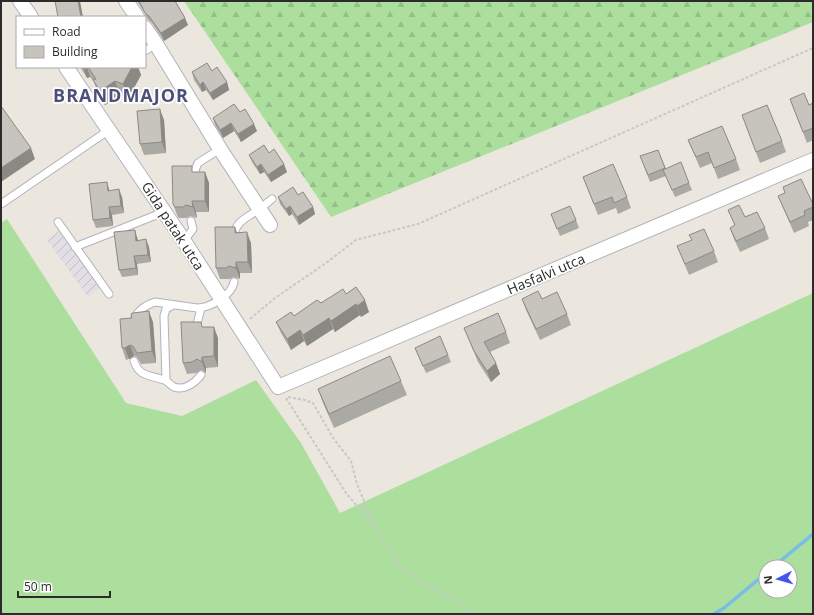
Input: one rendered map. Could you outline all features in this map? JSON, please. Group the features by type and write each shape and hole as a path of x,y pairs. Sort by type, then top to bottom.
{"street":[{"path":"20,1 30,16"},
{"path":"126,1 136,16"},
{"path":"146,31 151,47 270,225"},
{"name":"Gida patak utca","path":"67,68 184,241 278,387"},
{"name":"Hasfalvi utca","path":"278,387 813,160"}],"lane":[{"path":"1,204 110,130"},
{"path":"194,173 198,163 220,149"},
{"path":"234,234 237,225 241,221 260,209 272,199"},
{"path":"76,247 164,212"},
{"path":"184,241 193,229 191,221"},
{"path":"58,222 109,294"},
{"path":"134,320 137,313 151,303 159,302 201,308 221,300 232,290 234,282"},
{"path":"166,380 164,316 166,309 173,305"},
{"path":"196,328 201,308"},
{"path":"134,361 137,368 142,373 166,380 173,386 181,388 196,382 201,375"}],"path":[{"path":"240,328 275,298 326,263 356,240 418,224 813,48"},
{"path":"376,528 346,493 285,397 305,400 313,403 334,438 351,461 357,484 376,528 398,564 415,578 454,600 474,614"}],"shaded area":[{"path":"59,231 100,288 88,297 47,240"}],"green space":[{"path":"184,1 813,1 813,22 331,217"},
{"path":"7,219 126,403 182,416 256,380 301,443 340,513 813,293 813,614 1,614 1,223"}],"building":[{"path":"55,1 78,1 81,16 58,16"},
{"path":"139,1 175,1 185,18 161,33 149,16 145,13"},
{"path":"207,63 212,71 217,67 227,82 210,93 203,82 200,85 192,72"},
{"path":"89,68 131,68 123,84 115,81 100,91 93,80 96,79"},
{"path":"804,93 809,105 813,103 813,128 803,132 790,99"},
{"path":"234,104 240,112 245,109 254,124 238,134 231,123 220,130 213,118"},
{"path":"767,105 782,141 756,152 742,115"},
{"path":"1,106 31,148 1,168"},
{"path":"160,109 162,142 140,144 137,111"},
{"path":"722,126 736,159 714,168 708,152 696,157 688,140"},
{"path":"264,145 269,153 274,149 284,164 268,175 261,164 257,167 249,155"},
{"path":"658,150 665,168 648,175 640,156"},
{"path":"681,162 689,183 672,190 663,170"},
{"path":"613,164 627,197 614,203 612,197 594,204 583,177"},
{"path":"172,166 192,166 192,172 205,172 205,201 192,201 193,207 186,205 183,207 175,207 173,204"},
{"path":"801,179 813,207 804,211 805,215 790,222 778,196 785,193 783,187"},
{"path":"107,182 108,191 119,189 121,206 109,207 110,218 93,220 89,184"},
{"path":"293,187 298,195 303,192 313,207 297,217 290,206 286,209 278,197"},
{"path":"739,205 745,217 757,212 765,228 736,241 730,228 735,225 728,210"},
{"path":"570,206 576,220 557,229 551,214"},
{"path":"215,227 235,227 235,233 247,232 248,262 236,262 236,268 229,266 226,268 216,268"},
{"path":"704,229 714,251 685,264 677,246 692,240 689,235"},
{"path":"135,230 136,241 146,239 148,255 134,256 136,268 119,270 114,232"},
{"path":"356,287 365,300 357,306 356,304 331,321 329,318 303,335 300,330 287,339 276,322 291,312 294,316 317,300 321,303 343,289 346,294"},
{"path":"538,291 542,299 557,292 567,314 536,329 522,299"},
{"path":"149,311 152,351 137,353 133,346 130,345 122,348 120,319 132,318 131,314 133,313"},
{"path":"498,313 506,332 484,342 496,363 487,371 474,351 464,328"},
{"path":"181,322 201,322 202,327 214,327 214,356 202,357 202,362 197,359 192,362 183,363"},
{"path":"440,336 448,355 423,366 415,348"},
{"path":"390,356 401,381 329,414 318,389"}],"waterway":[{"path":"783,559 813,534"},
{"path":"714,614 724,608 758,580"}],"district":[{"name":"BRANDMAJOR","path":"121,96"}]}
